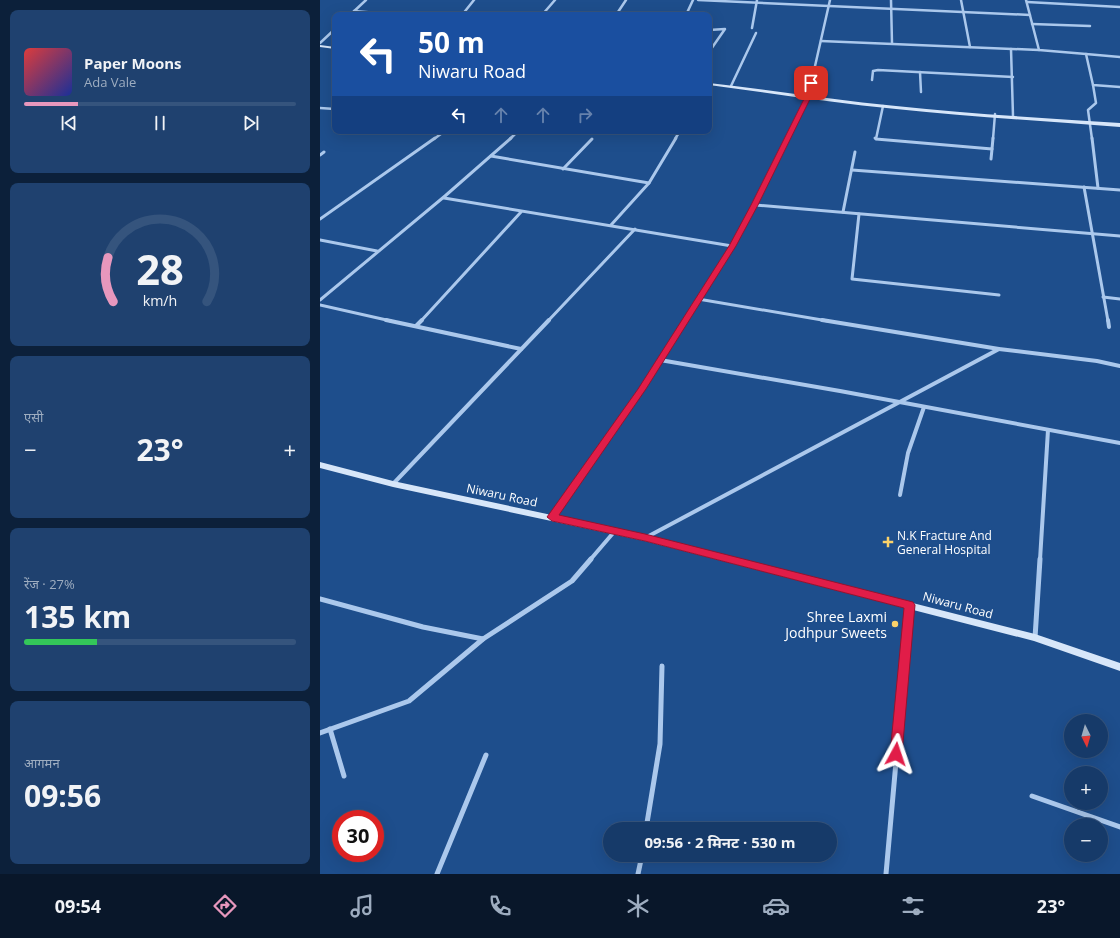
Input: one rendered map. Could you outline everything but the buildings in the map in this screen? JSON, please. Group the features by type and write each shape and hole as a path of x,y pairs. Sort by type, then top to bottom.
{"street":[{"path":"354,12 366,0"},
{"path":"464,12 474,0"},
{"path":"545,12 555,0"},
{"path":"618,12 626,0"},
{"path":"687,12 693,0"},
{"path":"698,0 757,1 891,9 1030,14"},
{"path":"552,517 642,389 732,246 755,205 808,97 830,0"},
{"path":"891,0 892,43"},
{"path":"961,0 970,47"},
{"path":"752,28 757,1"},
{"path":"1039,50 1027,1 1120,7"},
{"path":"1032,24 1090,26"},
{"path":"712,30 725,29 712,48"},
{"path":"320,43 332,32"},
{"path":"731,86 756,33"},
{"path":"821,40 1039,50 1120,57"},
{"path":"320,46 332,48"},
{"path":"1011,49 1013,116"},
{"path":"1086,54 1096,103 1088,110 1098,188"},
{"path":"872,80 873,71 875,70 1013,77"},
{"path":"920,72 921,92"},
{"path":"712,85 731,86 883,106 995,114 1120,126"},
{"path":"1093,85 1120,87"},
{"path":"883,106 875,137 876,139 992,149"},
{"path":"320,108 332,109"},
{"path":"991,159 995,114"},
{"path":"320,220 441,134"},
{"path":"320,300 444,198 515,134"},
{"path":"611,225 649,183 678,134"},
{"path":"563,169 592,139"},
{"path":"320,155 324,152"},
{"path":"843,212 855,152"},
{"path":"491,156 649,183"},
{"path":"852,170 1120,190"},
{"path":"1084,187 1109,327"},
{"path":"444,198 732,246"},
{"path":"755,205 1120,236"},
{"path":"416,326 521,212"},
{"path":"859,214 852,279 998,295"},
{"path":"393,484 635,229"},
{"path":"320,240 378,251"},
{"path":"1103,297 1120,299"},
{"path":"698,299 999,349 1097,361 1120,366"},
{"path":"320,305 521,349"},
{"path":"645,538 999,349"},
{"path":"660,360 1120,443"},
{"path":"900,495 908,453 924,407"},
{"path":"1035,638 1048,430"},
{"name":"Niwaru Road","path":"320,464 393,484 645,538 910,605 1035,638 1120,667"},
{"path":"320,733 409,701 483,639 572,581 614,532"},
{"path":"320,599 423,627 483,639"},
{"path":"886,874 910,605"},
{"path":"647,822 660,744 662,666"},
{"path":"330,729 344,776"},
{"path":"437,874 486,755"},
{"path":"1032,796 1120,827"},
{"path":"638,874 641,862"}],"place":[{"name":"N.K Fracture And General Hospital","path":"888,542"},
{"name":"Shree Laxmi Jodhpur Sweets","path":"895,624"}],"route":[{"path":"811,83 808,97 755,205 732,246 642,389 552,517 645,538 910,605 896,754"}]}
